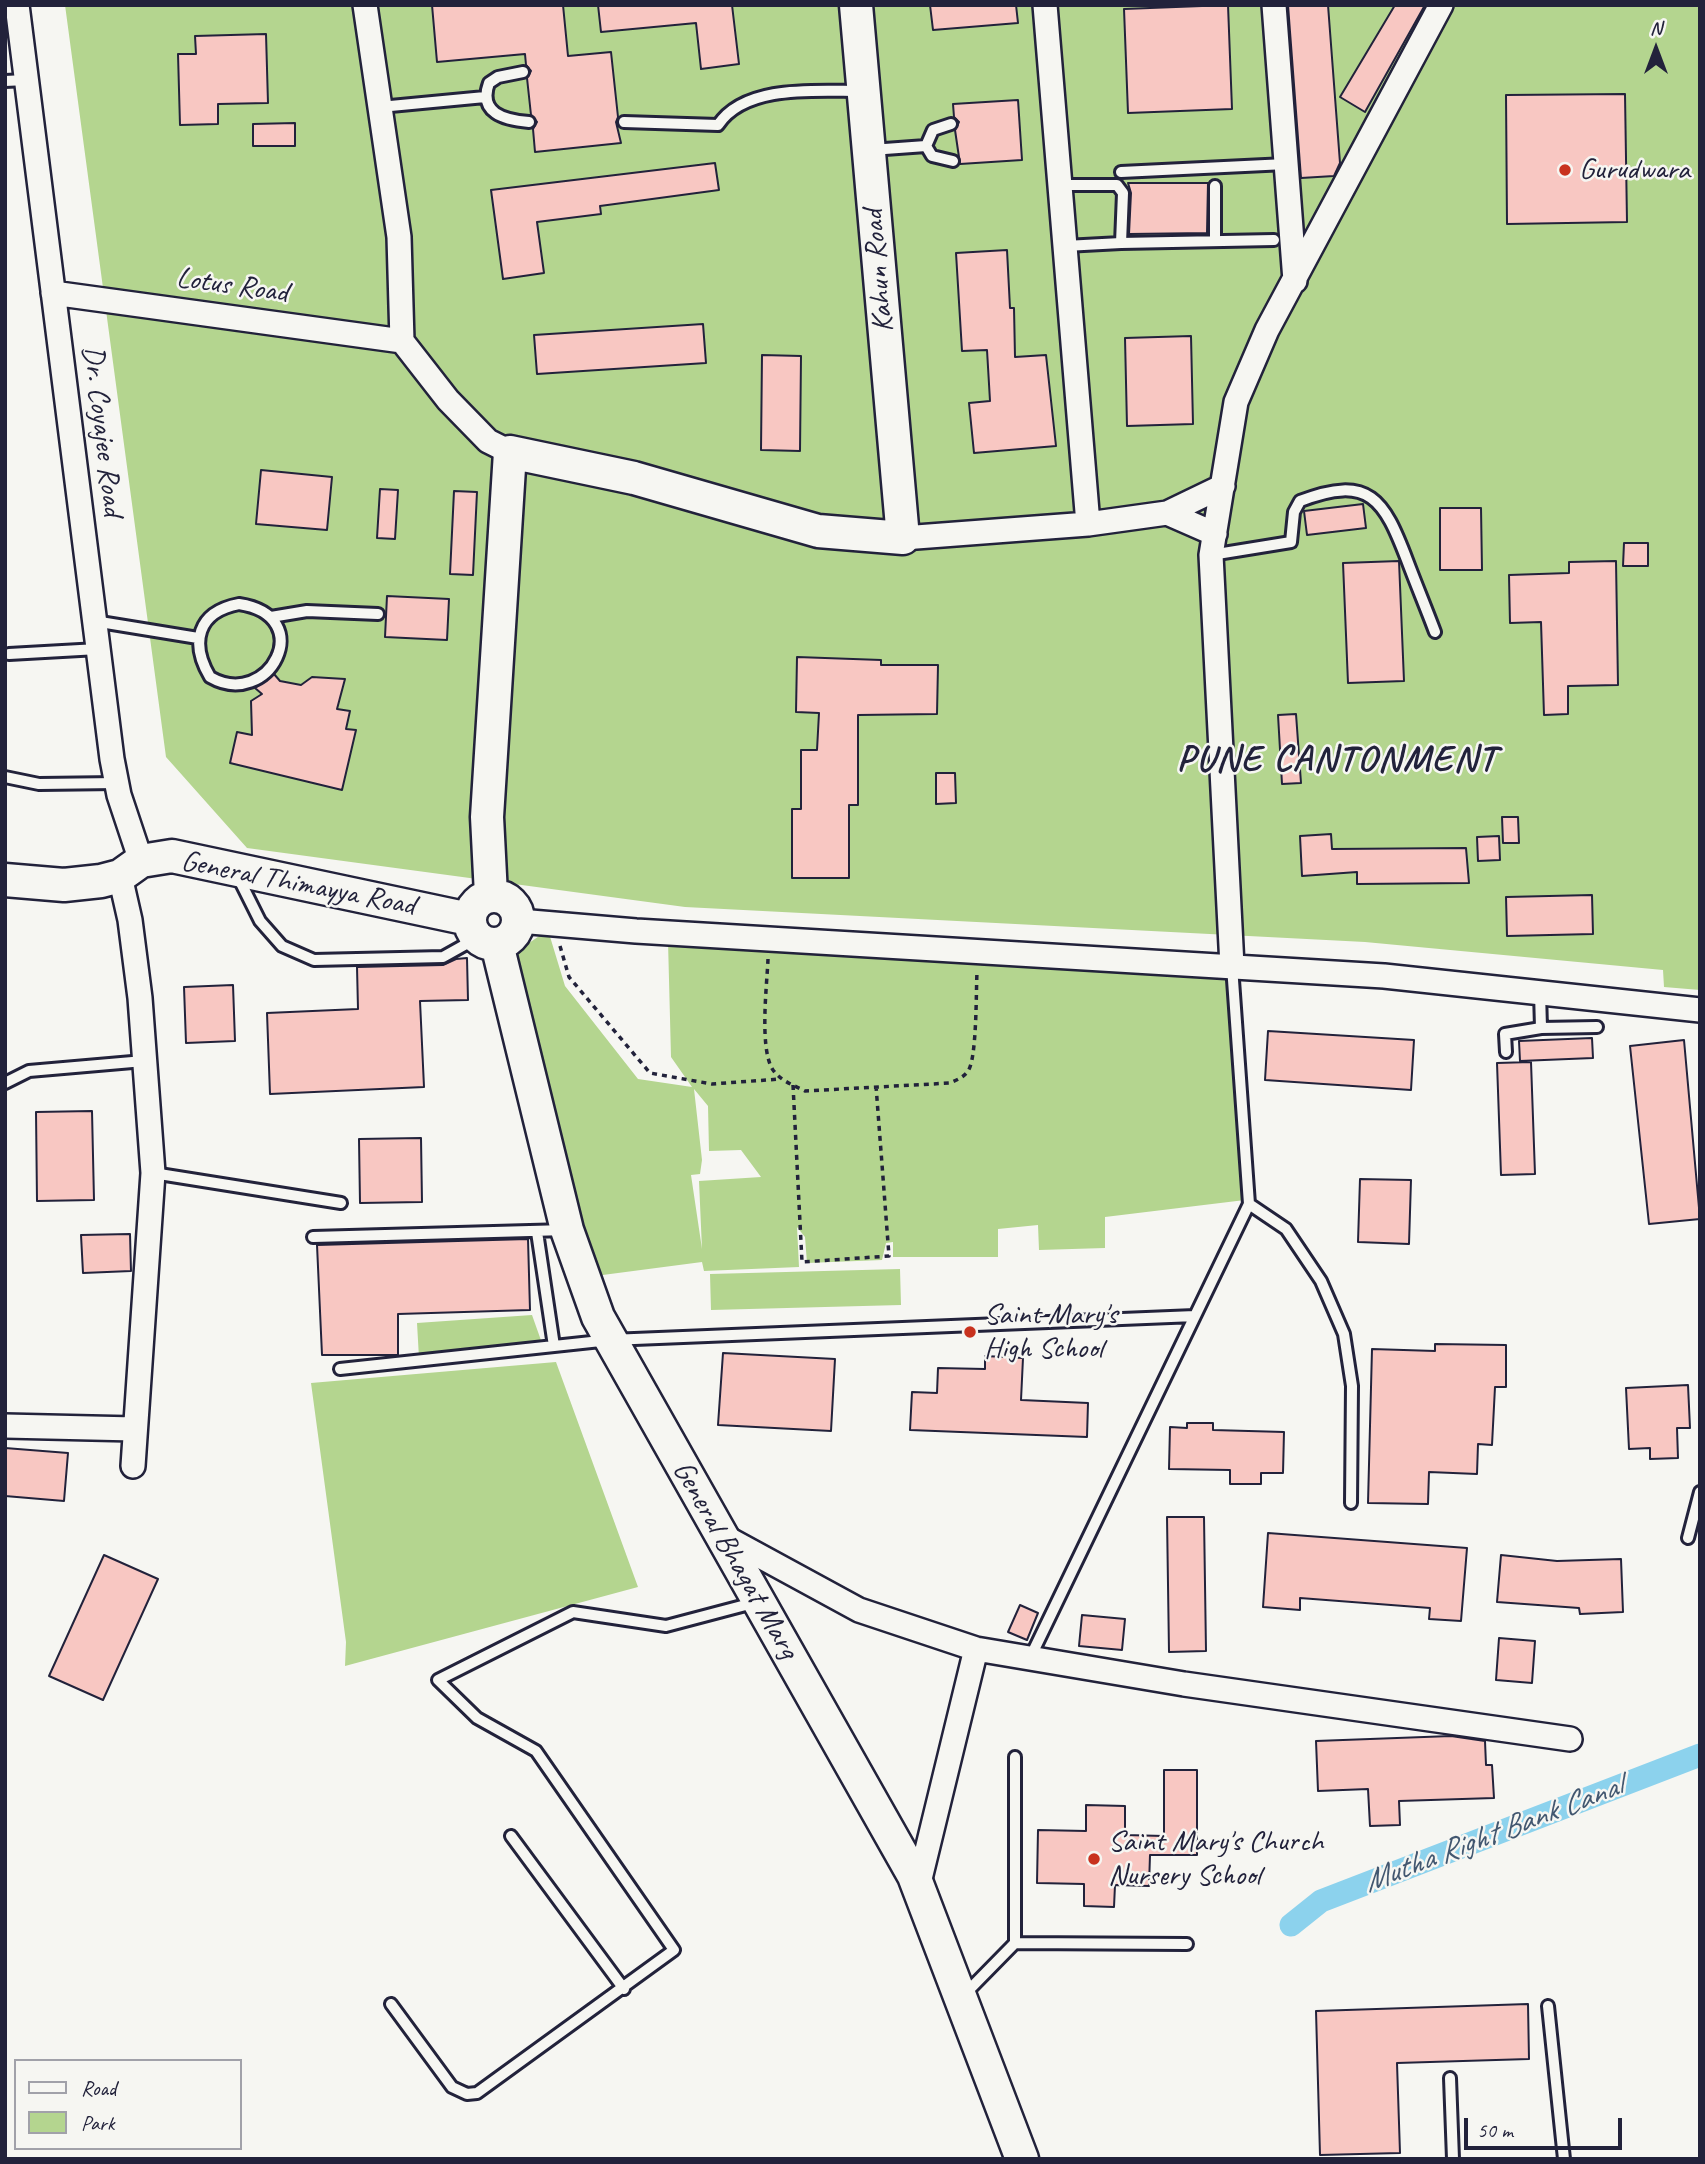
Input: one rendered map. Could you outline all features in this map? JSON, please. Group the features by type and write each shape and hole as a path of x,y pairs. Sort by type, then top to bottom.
{"street":[{"name":"Dr. Coyajee Road","path":"17,5 16,80 53,293 94,621 131,868 130,920 153,1173 133,1466"},
{"path":"365,5 399,237 402,341 488,441 510,452 634,478 818,531 903,538 1088,524 1167,513 1223,486"},
{"name":"Kahun Road","path":"856,5 903,538"},
{"path":"1045,5 1088,524"},
{"path":"1274,5 1295,281"},
{"path":"1233,966 1213,545 1236,402 1247,371 1441,5"},
{"name":"Lotus Road","path":"53,293 402,341"},
{"path":"491,895 487,817 510,452"},
{"path":"1167,513 1213,545"},
{"name":"General Thimayya Road","path":"5,880 64,885 172,856 233,868 481,933"},
{"path":"491,895 511,902 519,920 510,939 481,933 474,906 491,895"},
{"path":"519,920 768,939 1384,976 1700,1010"},
{"name":"General Bhagat Marg","path":"481,933 552,1231 610,1340 760,1601 918,1887 1022,2159"},
{"path":"5,1426 135,1429"},
{"path":"723,1536 859,1610 976,1649 1184,1684 1570,1740"},
{"path":"918,1887 976,1649"}],"lane":[{"path":"523,72 498,77 489,83 485,97 490,111 498,116 529,122"},
{"path":"624,122 718,125 725,114 766,96 863,90"},
{"path":"380,107 485,97"},
{"path":"926,146 933,130 951,124"},
{"path":"868,150 926,146"},
{"path":"926,146 932,156 953,162"},
{"path":"1121,172 1286,164"},
{"path":"1060,185 1117,185 1122,189 1124,236 1121,243"},
{"path":"1214,186 1214,241"},
{"path":"1065,246 1274,240"},
{"path":"1213,545 1291,542 1294,512 1300,501 1343,490 1368,495 1383,506 1395,526 1435,632"},
{"path":"251,606 271,617 279,630 279,658 261,677 231,685 210,677 198,653 198,638 213,614 226,607 251,606"},
{"path":"271,617 307,611 378,614"},
{"path":"94,621 198,638"},
{"path":"9,654 98,649"},
{"path":"5,777 39,784 117,783"},
{"path":"233,868 260,921 282,946 314,960 443,957 481,933"},
{"path":"1030,1658 1249,1204 1233,966"},
{"path":"1540,992 1541,1028"},
{"path":"1506,1052 1506,1034 1541,1028 1597,1027"},
{"path":"5,1083 29,1071 144,1061"},
{"path":"153,1173 341,1203"},
{"path":"1249,1204 1286,1229 1321,1281 1344,1334 1352,1386 1351,1503"},
{"path":"313,1237 552,1231 554,1346"},
{"path":"340,1369 610,1340 1195,1316"},
{"path":"1688,1538 1700,1492"},
{"path":"391,2004 452,2087 467,2094 477,2093 624,1989 674,1950 536,1751 477,1718 438,1680 573,1612 666,1626 760,1601"},
{"path":"961,1998 1015,1943 1015,1757"},
{"path":"511,1836 624,1989"},
{"path":"1015,1943 1187,1944"},
{"path":"1548,2007 1564,2159"},
{"path":"1450,2078 1453,2159"}],"path":[{"path":"554,924 569,977 649,1073 712,1084 782,1079"},
{"path":"768,939 767,1049 772,1068 782,1079 805,1091 950,1083 970,1069 978,951"},
{"path":"793,1085 802,1262 889,1256 876,1086"}],"green space":[{"path":"65,5 1700,5 1700,990 1664,987 1663,970 1365,942 685,907 247,848 166,757"},
{"path":"548,930 565,986 638,1079 692,1087 671,1057 668,941 1229,971 1245,1200 1105,1217 1105,1248 1039,1250 1038,1225 998,1229 998,1257 893,1257 893,1242 886,1243 882,1260 807,1263 805,1237 797,1227 799,1267 704,1271 702,1262 595,1276 513,954","holes":["694,1089 708,1106 709,1151 741,1150 761,1177 699,1181 702,1249 691,1175 700,1174 702,1160"]},
{"path":"900,1269 901,1305 711,1310 710,1274"},
{"path":"532,1315 543,1346 419,1358 417,1323"},
{"path":"556,1362 638,1587 345,1666 346,1642 311,1383"}],"building":[{"path":"432,5 563,5 568,56 611,52 618,117 616,122 621,143 535,152 533,129 537,122 531,115 527,78 531,71 526,65 525,54 437,62"},
{"path":"598,5 732,5 739,64 701,69 696,23 601,32"},
{"path":"930,5 1016,5 1018,23 933,30"},
{"path":"1228,5 1232,109 1128,113 1124,9"},
{"path":"1288,5 1328,5 1340,163 1334,176 1301,178"},
{"path":"1395,5 1425,5 1365,112 1340,97"},
{"path":"266,34 268,103 218,104 218,124 180,125 178,54 196,54 195,36"},
{"path":"1625,94 1627,222 1507,224 1506,95"},
{"path":"1018,100 1022,160 960,164 955,130 959,122 954,117 953,104"},
{"path":"295,123 295,146 253,146 253,124"},
{"path":"715,163 719,190 600,206 601,214 537,222 544,273 503,279 491,190"},
{"path":"1128,183 1208,183 1207,233 1129,234 1131,193"},
{"path":"1007,250 1010,308 1014,308 1015,357 1046,355 1056,446 974,453 969,403 990,401 987,350 962,351 956,253"},
{"path":"703,324 706,363 537,374 534,335"},
{"path":"1191,336 1193,424 1127,426 1125,338"},
{"path":"762,355 801,356 800,451 761,450"},
{"path":"261,470 332,477 327,530 256,524"},
{"path":"380,489 398,490 395,539 377,538"},
{"path":"454,491 477,492 473,575 450,574"},
{"path":"1363,504 1366,528 1307,535 1304,511"},
{"path":"1440,508 1481,508 1482,570 1440,570"},
{"path":"1624,543 1648,543 1648,566 1623,566"},
{"path":"1399,561 1404,681 1348,683 1343,563"},
{"path":"1616,561 1618,685 1568,686 1568,714 1544,715 1541,622 1510,623 1509,575 1569,573 1569,562"},
{"path":"387,596 449,599 447,640 385,637"},
{"path":"797,657 881,660 881,665 938,665 937,714 858,715 858,805 849,805 849,878 792,878 792,809 801,809 801,750 817,750 819,713 796,712"},
{"path":"274,674 280,681 301,685 312,677 345,679 337,709 350,711 346,729 356,730 342,790 230,763 237,732 252,735 251,701 262,694 255,688"},
{"path":"1296,714 1301,783 1282,784 1278,715"},
{"path":"936,773 955,773 956,803 936,804"},
{"path":"1502,817 1518,817 1519,843 1503,843"},
{"path":"1331,834 1332,849 1466,848 1469,883 1357,884 1357,872 1302,876 1300,836"},
{"path":"1499,836 1500,860 1478,861 1477,837"},
{"path":"1592,895 1593,934 1507,936 1506,897"},
{"path":"467,958 468,1000 420,1001 424,1087 270,1094 267,1013 358,1009 357,967 443,965 456,959"},
{"path":"233,985 235,1041 186,1043 184,987"},
{"path":"1268,1031 1414,1040 1411,1090 1265,1080"},
{"path":"1592,1038 1593,1058 1520,1061 1519,1041"},
{"path":"1684,1040 1700,1219 1649,1224 1630,1046"},
{"path":"1531,1062 1535,1174 1501,1175 1497,1063"},
{"path":"92,1111 94,1200 37,1201 36,1112"},
{"path":"421,1138 422,1202 360,1203 359,1139"},
{"path":"1360,1179 1411,1180 1409,1244 1358,1242"},
{"path":"130,1234 131,1271 83,1273 81,1235"},
{"path":"528,1239 530,1310 398,1314 398,1355 322,1355 317,1245"},
{"path":"1435,1344 1506,1345 1506,1387 1495,1387 1492,1445 1478,1444 1477,1474 1429,1472 1428,1504 1368,1503 1372,1349 1435,1351"},
{"path":"723,1353 835,1359 831,1431 718,1425"},
{"path":"985,1356 1023,1358 1021,1400 1088,1403 1087,1437 910,1430 912,1392 937,1393 938,1368 985,1369"},
{"path":"1688,1385 1690,1428 1677,1428 1678,1458 1650,1459 1650,1448 1629,1449 1626,1388"},
{"path":"1187,1423 1213,1423 1213,1430 1284,1432 1283,1473 1261,1473 1261,1484 1230,1484 1230,1470 1169,1469 1170,1427 1187,1428"},
{"path":"5,1448 68,1453 64,1501 5,1496"},
{"path":"1167,1517 1204,1517 1206,1651 1169,1652"},
{"path":"1268,1533 1467,1548 1461,1621 1429,1619 1430,1608 1300,1598 1300,1610 1263,1607"},
{"path":"104,1555 158,1579 103,1700 49,1676"},
{"path":"1501,1555 1557,1561 1621,1559 1623,1612 1580,1614 1579,1608 1497,1602"},
{"path":"1020,1605 1038,1613 1027,1640 1008,1632"},
{"path":"1082,1615 1125,1619 1122,1650 1079,1646"},
{"path":"1499,1638 1535,1641 1532,1683 1496,1680"},
{"path":"1451,1736 1485,1741 1486,1765 1492,1765 1494,1798 1399,1801 1400,1825 1370,1826 1368,1789 1318,1791 1316,1741"},
{"name":"Saint Mary's Church Nursery School","path":"1164,1770 1197,1770 1197,1855 1150,1855 1149,1886 1115,1885 1114,1907 1084,1906 1084,1884 1037,1883 1038,1830 1086,1831 1086,1805 1125,1806 1125,1835 1164,1836"},
{"path":"1528,2004 1529,2059 1397,2063 1400,2153 1320,2155 1316,2011"}],"waterway":[{"name":"Mutha Right Bank Canal","path":"1291,1925 1321,1901 1700,1755"}],"place":[{"name":"Gurudwara","path":"1565,170"},
{"name":"Saint Mary's High School","path":"970,1332"},
{"name":"Saint Mary's Church Nursery School","path":"1094,1859"}],"district":[{"name":"PUNE CANTONMENT","path":"1337,760"}]}
